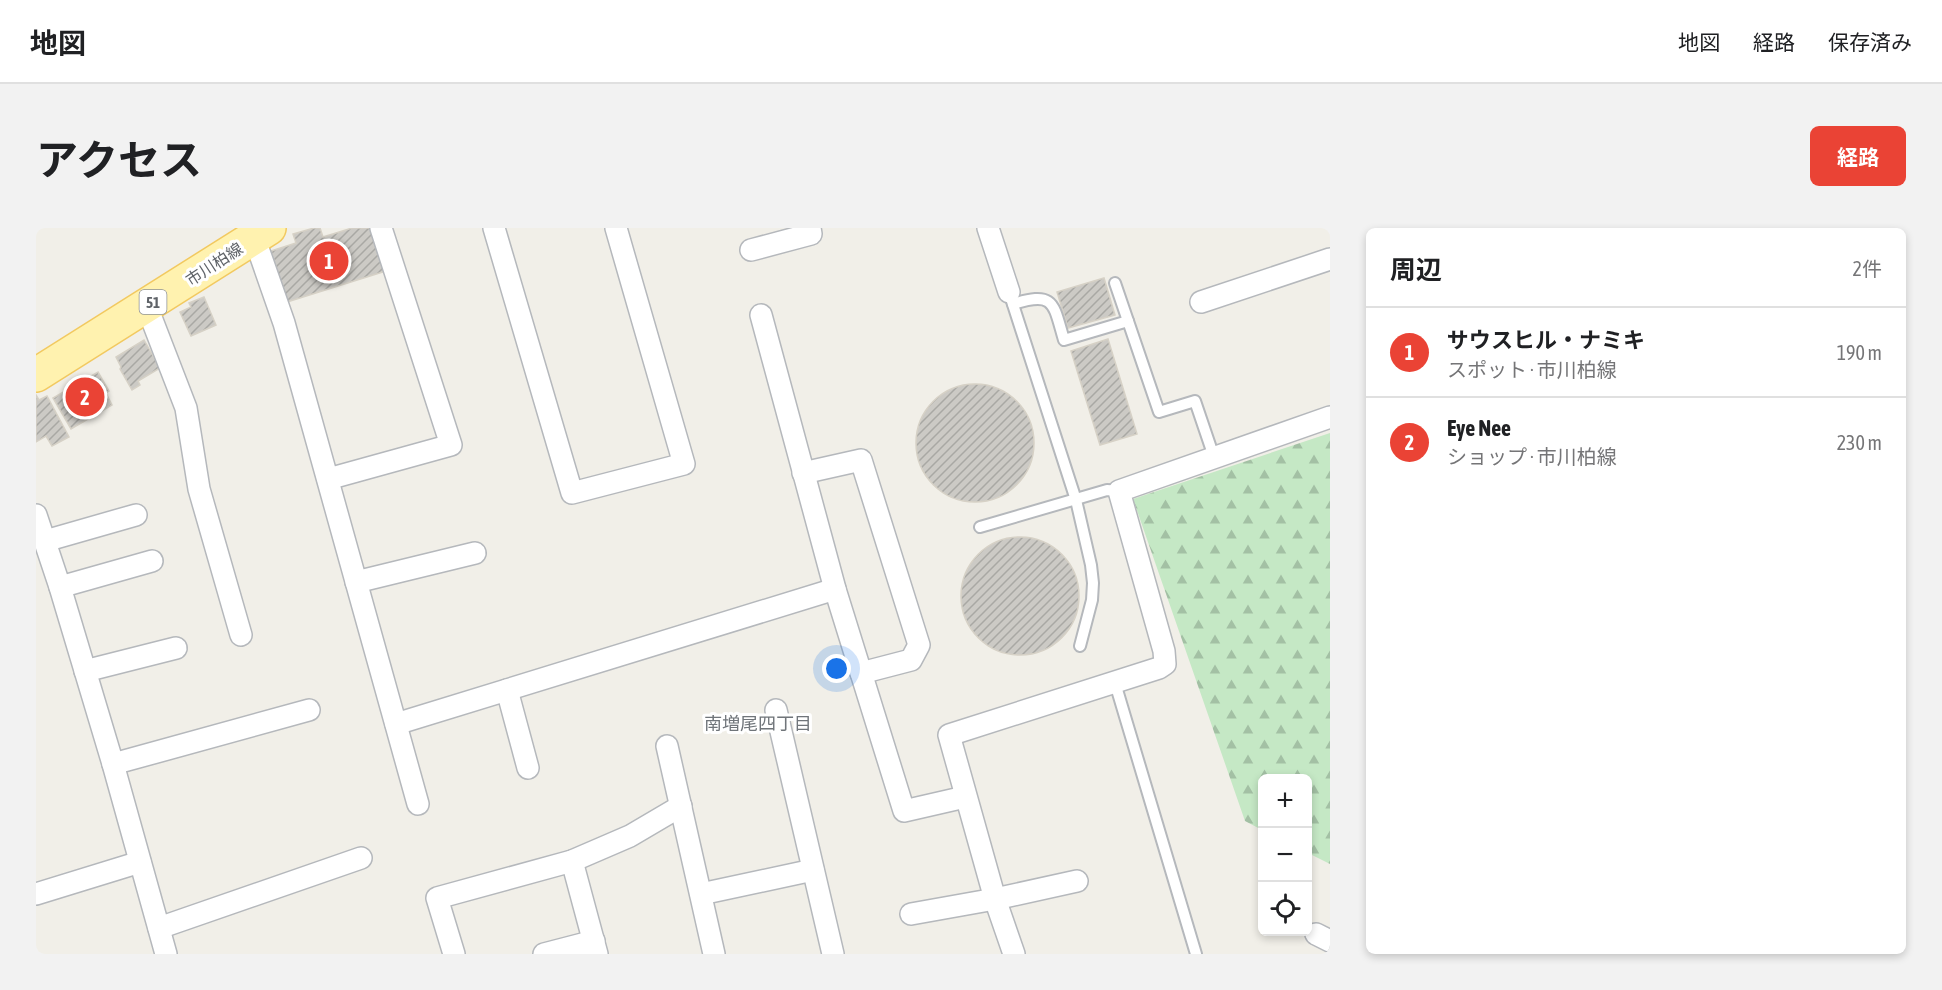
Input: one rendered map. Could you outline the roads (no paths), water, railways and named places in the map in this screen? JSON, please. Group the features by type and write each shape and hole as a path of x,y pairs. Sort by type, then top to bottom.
{"main road":[{"name":"市川柏線","path":"36,375 262,233"}],"street":[{"path":"328,479 451,445 381,228"},
{"path":"494,228 572,493 684,464 616,228"},
{"path":"751,250 811,234 810,228"},
{"path":"988,228 1010,298"},
{"path":"262,233 284,323 418,804"},
{"path":"1201,302 1330,259"},
{"path":"147,307 186,408 199,489 241,635"},
{"path":"760,315 835,589 904,811 965,797"},
{"path":"1014,954 995,899 949,735 1115,683 1165,664 1164,651 1119,491 1330,417"},
{"path":"803,473 861,460 919,645 912,660 861,674"},
{"path":"36,515 113,764 166,954"},
{"path":"45,541 136,515"},
{"path":"356,582 475,553"},
{"path":"60,587 152,561"},
{"path":"396,724 835,589"},
{"path":"85,671 176,648"},
{"path":"507,690 528,768"},
{"path":"113,764 309,710"},
{"path":"776,710 832,954"},
{"path":"667,746 714,954"},
{"path":"454,954 437,898 572,861 630,836 681,806"},
{"path":"159,928 361,858"},
{"path":"544,954 596,947 572,861"},
{"path":"36,894 140,862"},
{"path":"701,894 813,870"},
{"path":"911,914 1077,881"}],"lane":[{"path":"1115,283 1159,412 1195,401 1214,457"},
{"path":"1080,646 1092,600 1093,582 1076,500 1010,298 1034,297 1050,302 1055,310 1064,340 1128,321"},
{"path":"980,526 1107,490 1119,491"},
{"path":"1115,683 1196,954"}],"place":[{"name":"サウスヒル・ナミキ","path":"329,261"},
{"name":"Eye Nee","path":"85,397"}],"district":[{"name":"南増尾四丁目","path":"758,723"}]}
